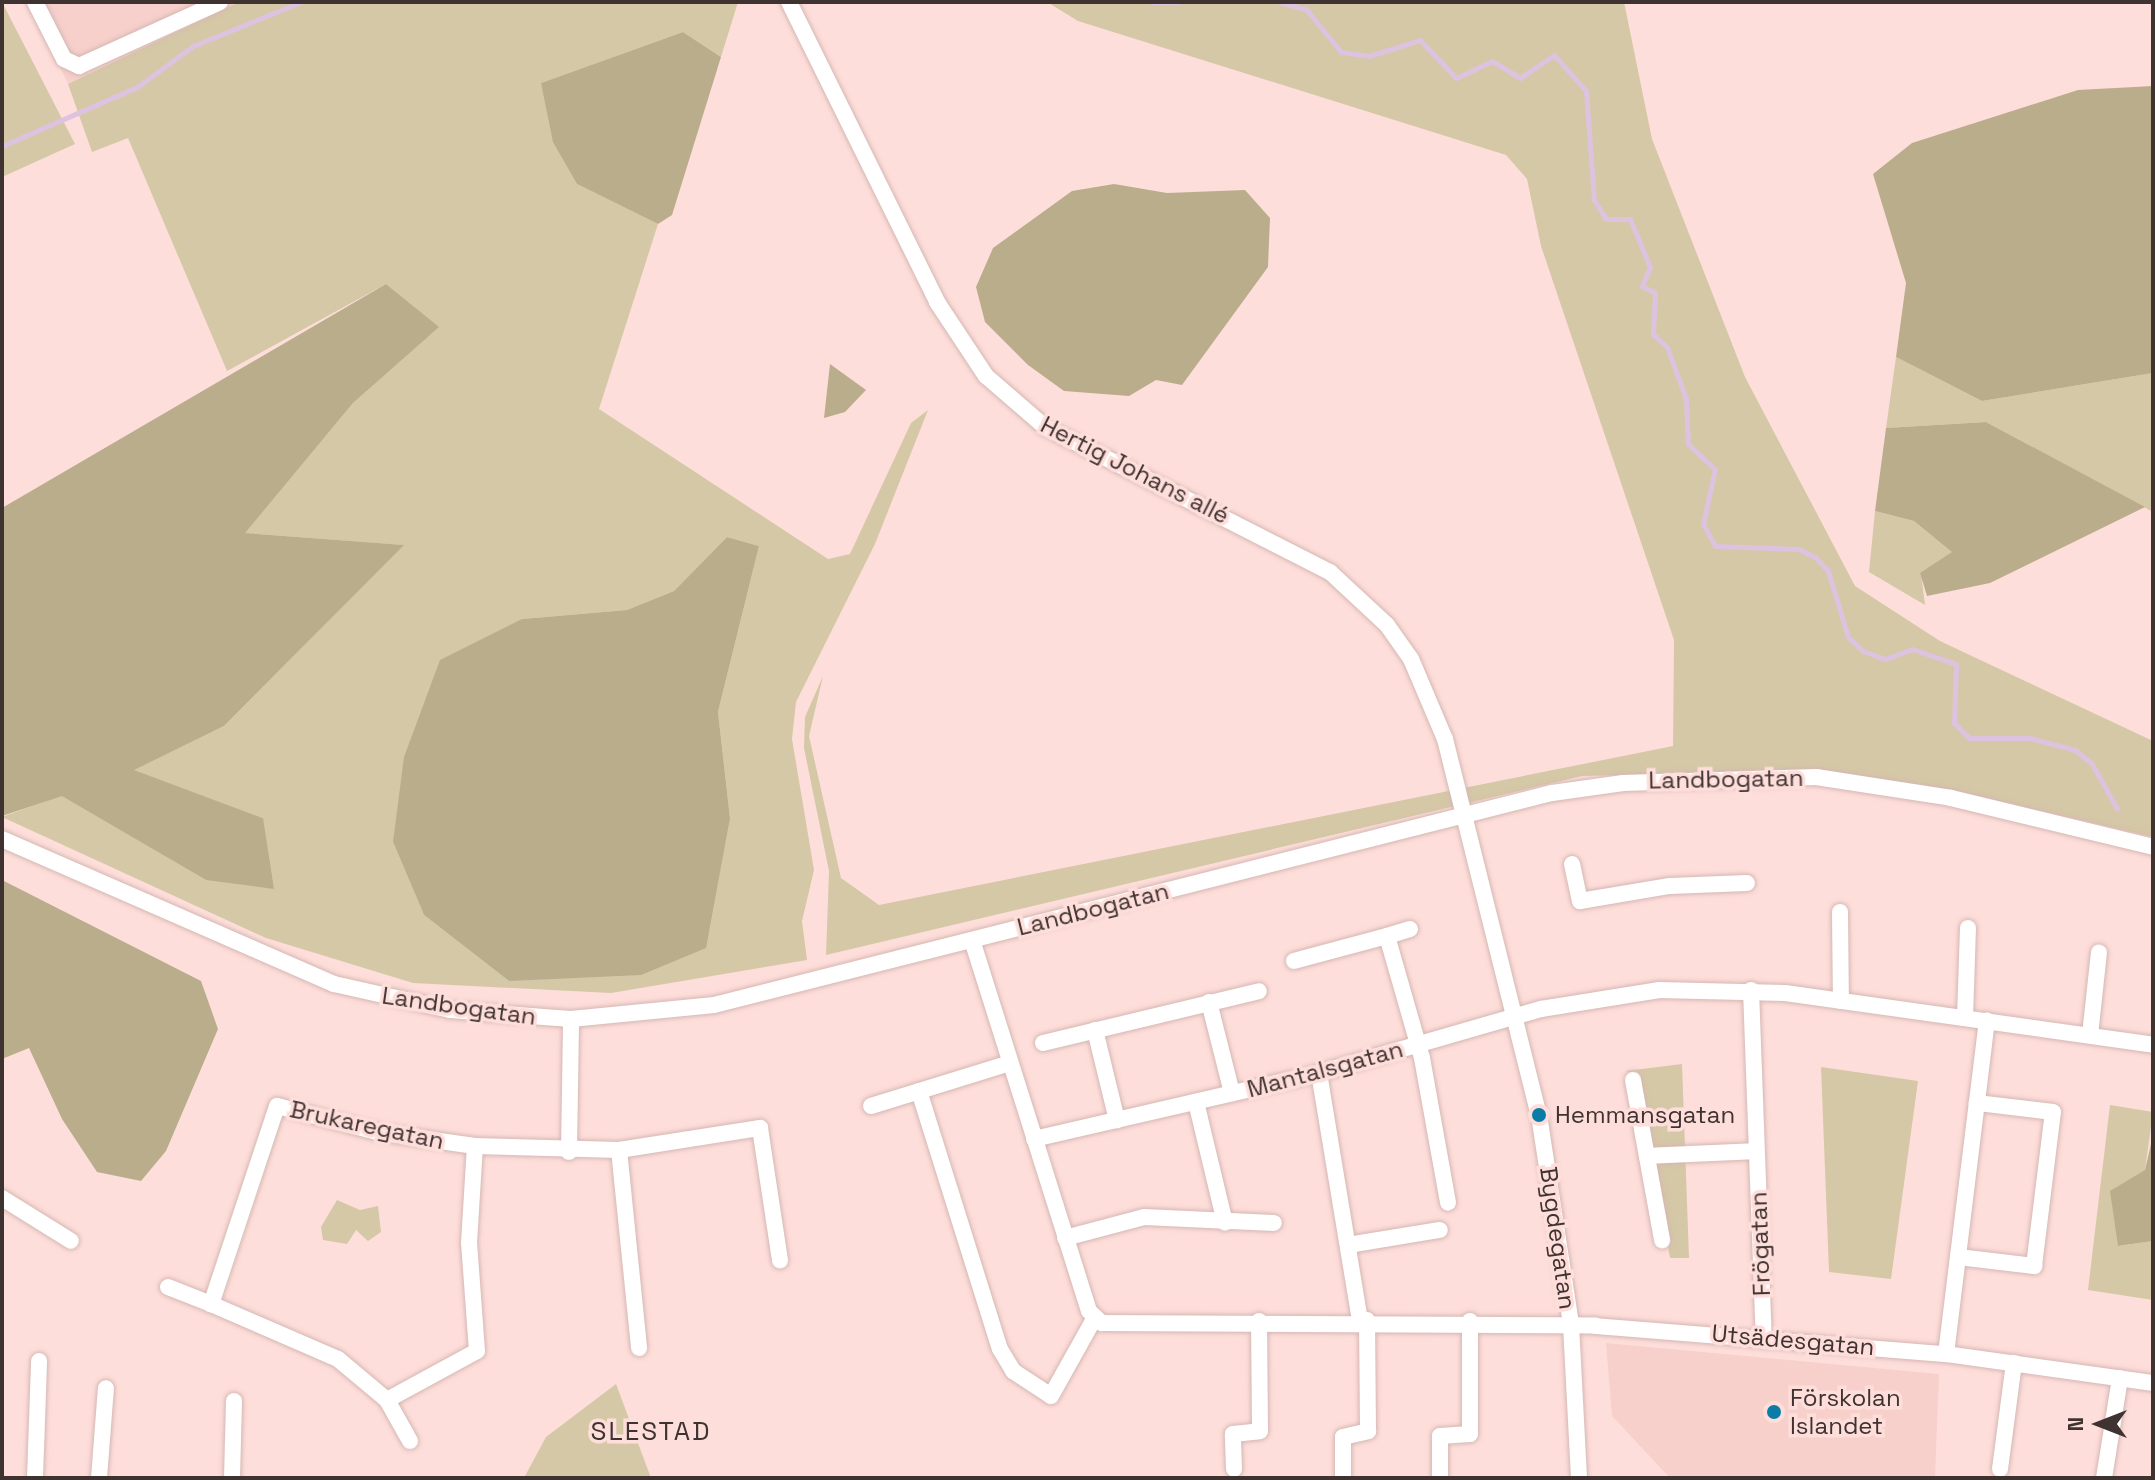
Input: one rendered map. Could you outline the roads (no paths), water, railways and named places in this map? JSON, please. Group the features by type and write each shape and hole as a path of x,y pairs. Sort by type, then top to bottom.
{"street":[{"path":"35,2 64,59 79,66 220,2"},
{"name":"Hertig Johans allé","path":"789,2 937,302 986,376 1045,427 1297,551 1360,596 1411,659 1430,699 1465,815"},
{"name":"Landbogatan","path":"2,847 334,984 450,1010 571,1019 714,1005 1552,793 1745,774 1951,798 2153,847"},
{"name":"Bygdegatan","path":"1465,815 1516,1015 1551,1180 1571,1325 1579,1478"},
{"name":"Landbogatan","path":"2,839 51,865"},
{"path":"1572,864 1580,901 1747,883"},
{"path":"1840,912 1841,1001"},
{"path":"1965,1018 1968,928"},
{"path":"1294,961 1410,929"},
{"name":"Mantalsgatan","path":"1387,936 1418,1045 1448,1203"},
{"path":"919,1091 1000,1349 1028,1385 1056,1399 1094,1319 1065,1238 972,940"},
{"path":"2090,1035 2099,952"},
{"name":"Mantalsgatan","path":"1034,1139 1319,1073 1516,1015 1659,990 1751,990 2153,1045"},
{"name":"Frögatan","path":"1751,990 1764,1337"},
{"path":"1043,1043 1259,991"},
{"name":"Mantalsgatan","path":"1209,1002 1232,1093"},
{"path":"569,1152 571,1019"},
{"path":"1946,1354 1987,1021"},
{"path":"1095,1030 1117,1120"},
{"path":"871,1106 1010,1063"},
{"path":"1319,1073 1363,1320 1368,1431 1343,1437 1343,1477"},
{"path":"1633,1080 1662,1240"},
{"path":"1196,1102 1225,1223"},
{"path":"1958,1257 2034,1266 2053,1112 1977,1103"},
{"name":"Brukaregatan","path":"211,1304 277,1106 377,1132 475,1146 569,1152 619,1150 766,1127 780,1260"},
{"name":"Brukaregatan","path":"387,1400 477,1351 469,1243 475,1146"},
{"path":"619,1150 639,1348"},
{"path":"1647,1156 1756,1151"},
{"path":"2,1198 71,1241"},
{"path":"1065,1238 1144,1217 1274,1223"},
{"path":"1348,1245 1440,1230"},
{"path":"168,1287 338,1359 387,1400 410,1441"},
{"path":"1094,1319 1470,1321 1571,1325"},
{"path":"1234,1469 1233,1434 1260,1431 1259,1321"},
{"path":"1440,1478 1440,1436 1470,1434 1470,1321"},
{"name":"Utsädesgatan","path":"1571,1325 1764,1337 1946,1354 2153,1383"},
{"path":"35,1478 39,1361"},
{"path":"2000,1469 2014,1363"},
{"path":"2104,1478 2120,1378"},
{"path":"99,1478 106,1388"},
{"path":"232,1478 234,1401"}],"waterway":[{"path":"2,146 137,87 193,46 301,2"},
{"path":"1151,2 1178,2"},
{"path":"1279,2 1306,9 1341,52 1369,56 1420,40 1456,78 1492,61 1520,78 1554,55 1586,91 1594,200 1606,219 1630,219 1650,267 1642,286 1655,293 1653,334 1667,347 1686,399 1688,444 1715,469 1703,524 1715,546 1799,549 1815,557 1828,571 1848,637 1863,651 1885,659 1912,649 1956,664 1954,723 1969,738 2030,738 2075,750 2092,764 2117,809"}],"place":[{"name":"Hemmansgatan","path":"1539,1115"},
{"name":"Förskolan Islandet","path":"1774,1412"}],"district":[{"name":"SLESTAD","path":"651,1432"}]}
